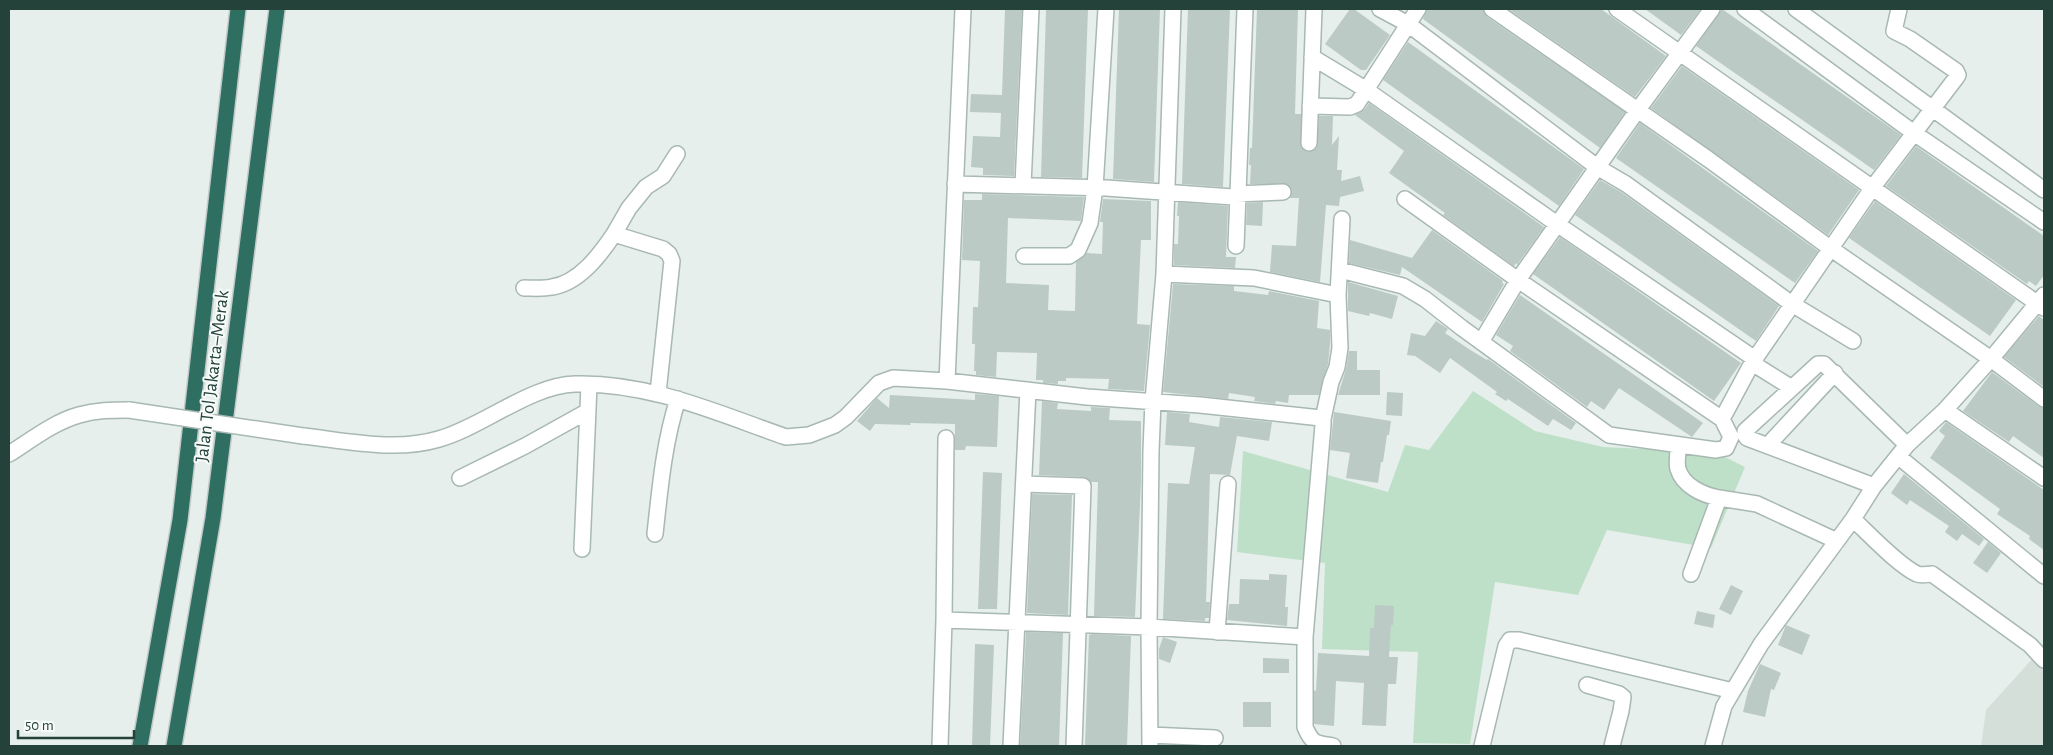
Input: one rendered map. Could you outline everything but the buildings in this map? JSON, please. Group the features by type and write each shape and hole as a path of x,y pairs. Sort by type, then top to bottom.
{"highway":[{"name":"Jalan Tol Jakarta–Merak","path":"140,746 180,520 238,9"},
{"name":"Jalan Tol Jakarta–Merak","path":"174,746 213,518 277,9"}],"street":[{"path":"947,381 963,9"},
{"path":"1023,185 1031,9"},
{"path":"1024,256 1070,256 1078,250 1090,223 1095,188 1106,9"},
{"path":"1173,9 1164,274 1153,401 1149,628 1150,741 1216,738"},
{"path":"1236,246 1236,194 1238,188 1245,9"},
{"path":"1309,143 1314,9"},
{"path":"1380,9 1408,24 1597,167 1626,184 1792,304 1853,341"},
{"path":"1310,106 1354,106 1418,9"},
{"path":"1492,9 1708,159 1830,248 1991,359 2044,399"},
{"path":"1617,9 2042,302 1945,410 1903,451 1874,486 1853,519 1761,644 1724,706 1713,746"},
{"path":"1482,342 1518,280 1637,110 1712,9"},
{"path":"1745,9 1914,133 2044,222"},
{"path":"1796,9 2044,190"},
{"path":"1722,419 1754,361 1830,248 1873,187 1956,78 1957,73 1910,39 1894,31 1899,9"},
{"path":"1312,57 1365,89 1792,388"},
{"path":"524,288 553,287 572,279 603,250 628,208 646,188 663,176 677,154"},
{"path":"955,184 1095,188 1232,196 1236,194 1282,192"},
{"path":"1340,270 1403,286 1425,299 1610,435 1716,450 1726,448 1731,437 1722,419 1518,280 1405,199"},
{"path":"1333,746 1317,743 1310,739 1305,727 1305,637 1323,419 1330,382 1337,367 1340,348 1338,295 1342,219"},
{"path":"614,234 663,249 672,261 658,393"},
{"path":"1164,274 1254,278 1338,295"},
{"path":"1874,486 1747,438 1745,431 1818,364 1828,366 1903,451 2044,576"},
{"path":"1768,445 1835,373"},
{"path":"9,454 54,426 78,415 100,410 129,410 304,436 395,446 438,440 469,428 551,387 574,384 634,388 658,393 786,437 809,435 835,425 846,417 872,389 888,379 947,381 1323,419"},
{"path":"582,549 589,384"},
{"path":"1011,746 1028,390"},
{"path":"655,534 661,473 670,423 678,399"},
{"path":"1945,410 2044,478"},
{"path":"460,478 588,411"},
{"path":"940,746 944,620 946,438"},
{"path":"1679,445 1677,463 1682,478 1700,493 1757,504 1837,541"},
{"path":"1024,484 1083,486 1074,746"},
{"path":"1217,632 1228,484"},
{"path":"1692,574 1719,498"},
{"path":"1853,519 1889,553 1915,573 1922,575 1932,574 2042,651"},
{"path":"944,620 1149,628 1305,637"},
{"path":"1482,746 1507,642 1510,640 1519,640 1733,691"},
{"path":"1587,685 1619,694 1623,697 1612,746"}],"shaded area":[{"path":"2044,646 2044,746 1981,746 1986,710"}],"green space":[{"path":"1473,391 1535,431 1603,447 1715,452 1745,467 1711,548 1607,530 1578,595 1495,582 1470,744 1413,743 1418,652 1322,649 1325,563 1237,552 1243,451 1388,492 1405,445 1429,450"}]}
